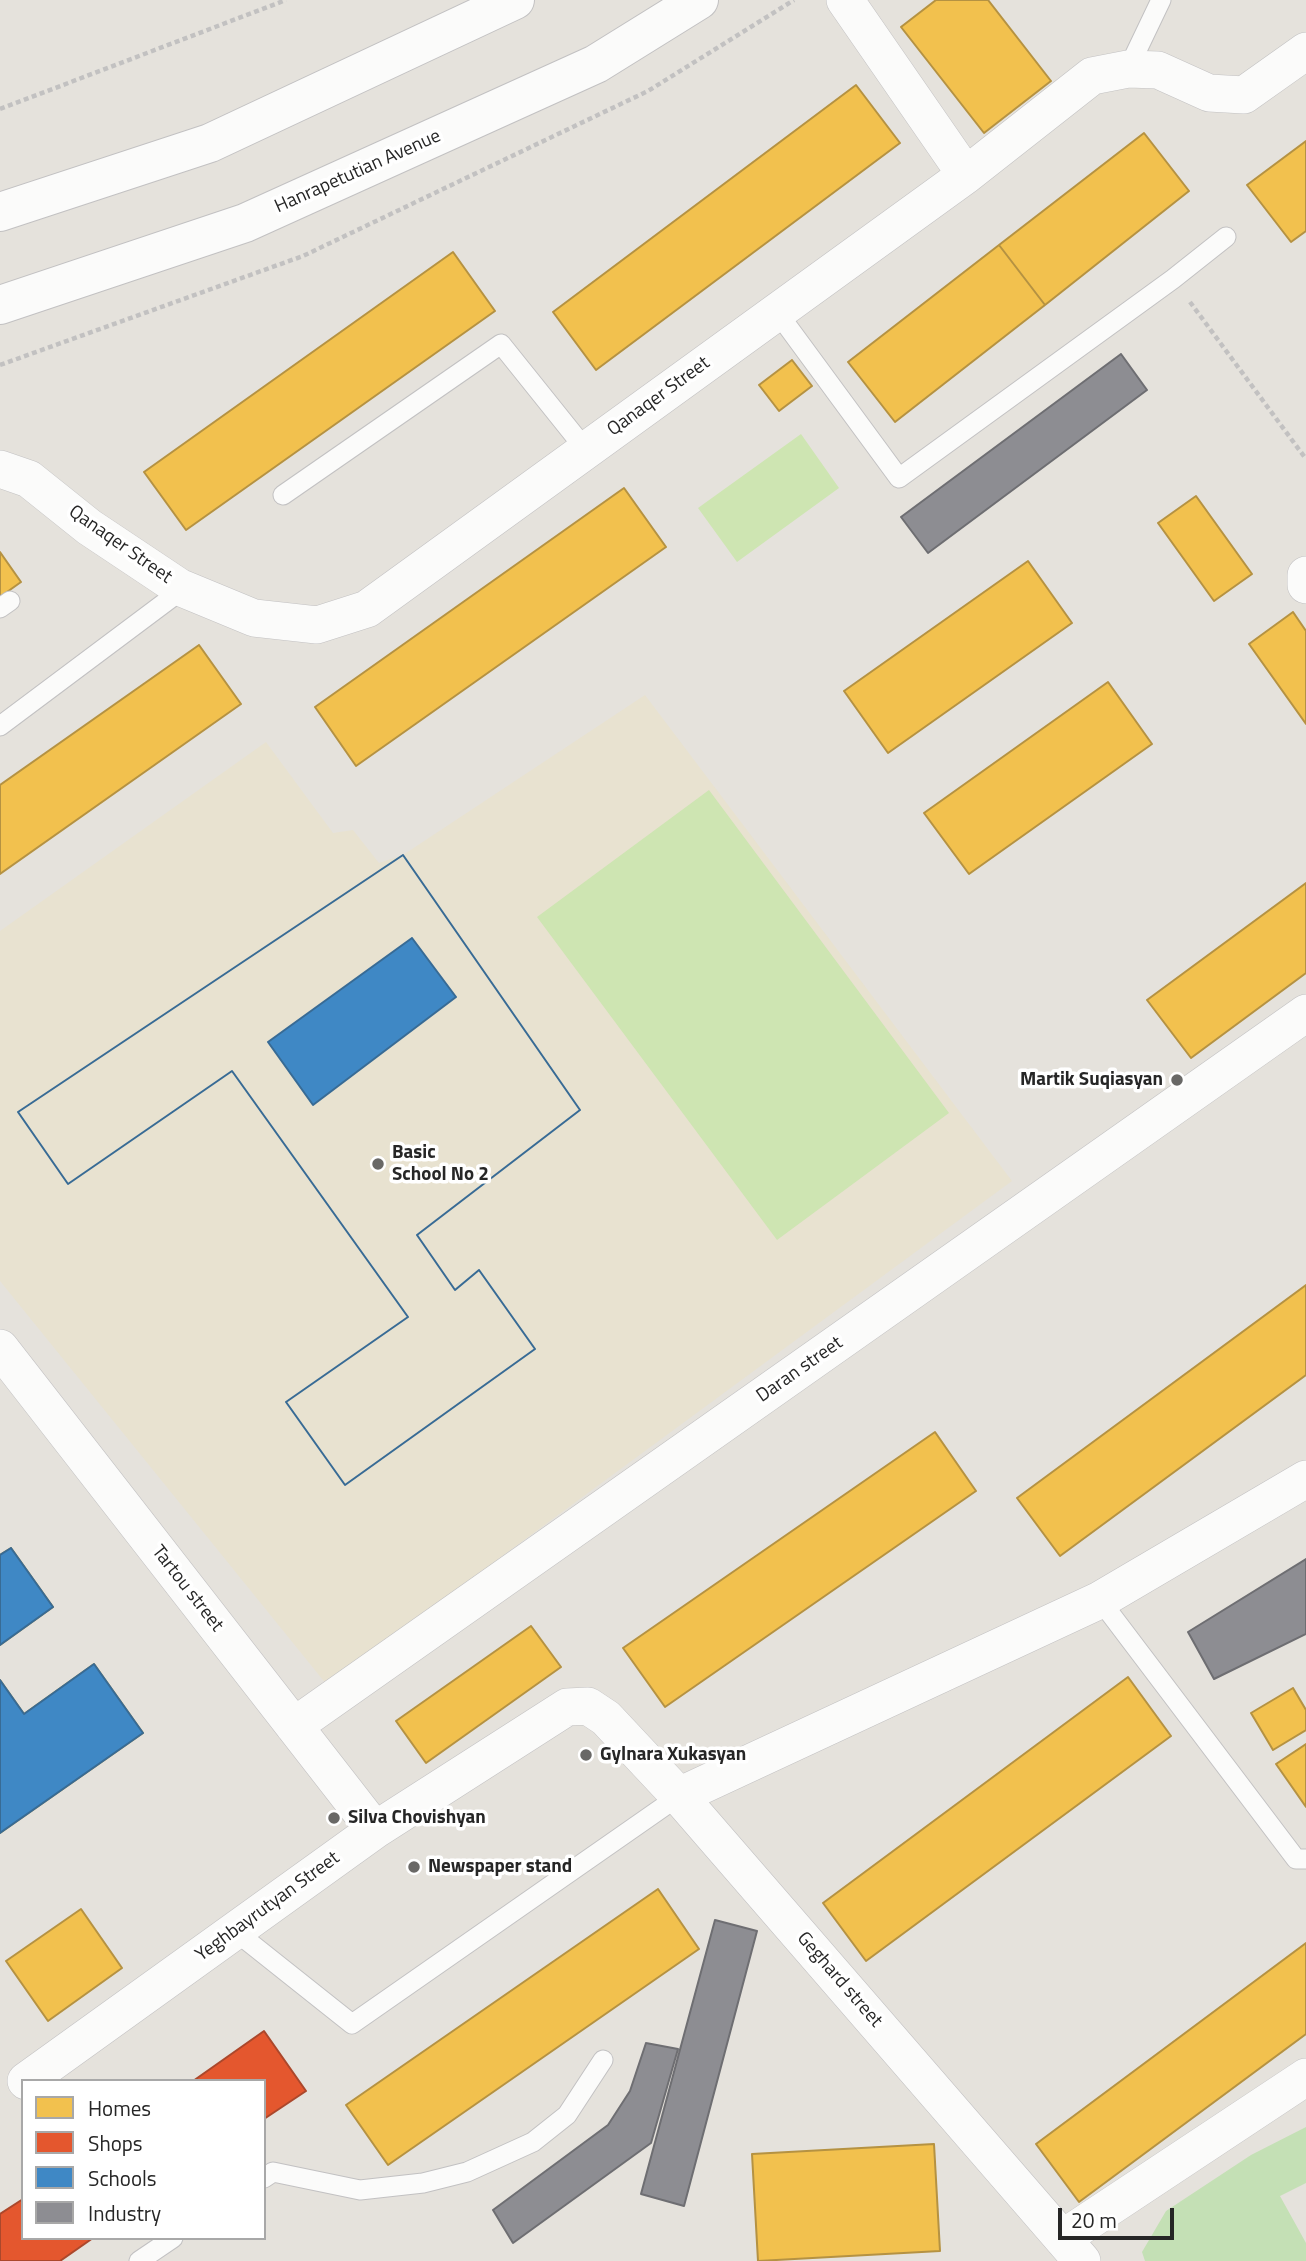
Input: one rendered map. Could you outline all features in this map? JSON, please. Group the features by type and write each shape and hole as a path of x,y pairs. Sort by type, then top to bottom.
{"main road":[{"path":"0,212 209,143 515,0"},
{"name":"Hanrapetutian Avenue","path":"0,305 245,223 596,64 699,0"}],"street":[{"path":"845,0 966,175"},
{"name":"Qanaqer Street","path":"0,469 29,479 89,527 183,589 254,618 317,625 367,609 966,175 1091,76 1128,69 1158,70 1209,93 1244,95 1306,51"},
{"path":"1306,575 1306,585"},
{"name":"Daran street","path":"294,1726 1306,1013"},
{"name":"Tartou street","path":"0,1348 375,1830"},
{"path":"679,1796 1100,1600 1306,1479"},
{"name":"Geghard street","path":"588,1706 606,1718 679,1796 1072,2250"},
{"name":"Yeghbayrutyan Street","path":"28,2079 375,1830 567,1707 588,1706"},
{"path":"1072,2250 1306,2077"},
{"name":"Yeghbayrutyan Street","path":"0,2099 21,2084"}],"lane":[{"path":"1128,69 1161,0"},
{"path":"777,312 899,478 1226,237"},
{"path":"283,495 501,344 586,450"},
{"path":"0,726 183,589"},
{"path":"1100,1600 1296,1859 1306,1859"},
{"path":"235,1931 352,2024 679,1796"},
{"path":"266,2177 273,2172 360,2190 424,2183 467,2172 533,2142 567,2115 603,2060"},
{"path":"139,2261 170,2240"}],"path":[{"path":"0,109 286,0"},
{"path":"0,365 303,257 648,90 794,0"},
{"path":"1172,279 1306,459"}],"shaded area":[{"path":"645,695 1012,1181 327,1685 0,1281 0,931 266,742 333,833 353,830 379,863 403,855"}],"green space":[{"path":"801,434 839,488 737,562 698,508"},
{"path":"709,790 949,1113 777,1240 537,917"},
{"path":"1306,2127 1306,2183 1280,2196 1306,2243 1306,2261 1145,2261 1142,2252 1166,2211 1251,2155"}],"building: Homes":[{"path":"936,0 988,0 1051,81 984,133 901,27"},
{"path":"856,85 900,143 596,370 553,312"},
{"path":"1144,133 1189,191 1045,305 999,245"},
{"path":"1306,141 1306,231 1291,242 1247,185"},
{"path":"999,245 1045,305 895,422 848,362"},
{"path":"453,252 495,311 186,530 144,472"},
{"path":"792,360 812,386 779,411 759,385"},
{"path":"624,488 666,547 356,766 315,707"},
{"path":"1196,496 1252,574 1214,601 1158,523"},
{"path":"0,552 21,582 0,597"},
{"path":"1028,561 1072,623 888,753 844,691"},
{"path":"1293,612 1306,631 1306,724 1249,644"},
{"path":"199,645 241,704 0,874 0,785"},
{"path":"1108,682 1152,744 969,874 924,813"},
{"path":"1306,883 1306,973 1191,1058 1147,1000"},
{"path":"1306,1285 1306,1375 1060,1556 1017,1498"},
{"path":"935,1432 976,1491 665,1707 623,1648"},
{"path":"11,1548 53,1607 0,1645 0,1555"},
{"path":"531,1626 561,1667 426,1763 396,1721"},
{"path":"94,1664 143,1733 0,1833 0,1730 4,1727 0,1721 0,1680 24,1714"},
{"path":"1128,1677 1171,1736 866,1961 823,1903"},
{"path":"1293,1688 1306,1710 1306,1730 1273,1750 1251,1713"},
{"path":"1306,1744 1306,1807 1276,1764"},
{"path":"658,1889 699,1949 388,2165 346,2105"},
{"path":"81,1909 122,1968 48,2021 6,1961"},
{"path":"1306,1943 1306,2034 1079,2202 1036,2144"},
{"path":"934,2144 940,2251 758,2261 752,2154"}],"building: Shops":[{"path":"264,2031 306,2091 266,2118 266,2079 196,2079"},
{"path":"21,2200 21,2240 90,2240 60,2261 0,2261 0,2214"}],"building: Schools":[{"path":"403,855 580,1110 417,1235 455,1290 479,1270 535,1349 345,1485 286,1402 408,1317 232,1071 68,1184 18,1112","holes":["412,938 456,997 313,1105 268,1042"]},
{"path":"403,855 580,1110 417,1235 455,1290 479,1270 535,1349 345,1485 286,1402 408,1317 232,1071 68,1184 18,1112"},
{"path":"11,1548 53,1607 0,1645 0,1555"},
{"path":"94,1664 143,1733 0,1833 0,1680 24,1714"}],"building: Industry":[{"path":"1121,354 1147,390 928,553 901,517"},
{"path":"1306,1559 1306,1634 1214,1679 1188,1632"},
{"path":"715,1920 757,1931 684,2206 641,2194"},
{"path":"646,2043 678,2049 651,2143 513,2243 493,2210 608,2125 630,2091"}],"place":[{"name":"Martik Suqiasyan","path":"1177,1080"},
{"name":"Basic School No 2","path":"378,1164"},
{"name":"Gylnara Xukasyan","path":"586,1755"},
{"name":"Silva Chovishyan","path":"334,1818"},
{"name":"Newspaper stand","path":"414,1867"}]}
